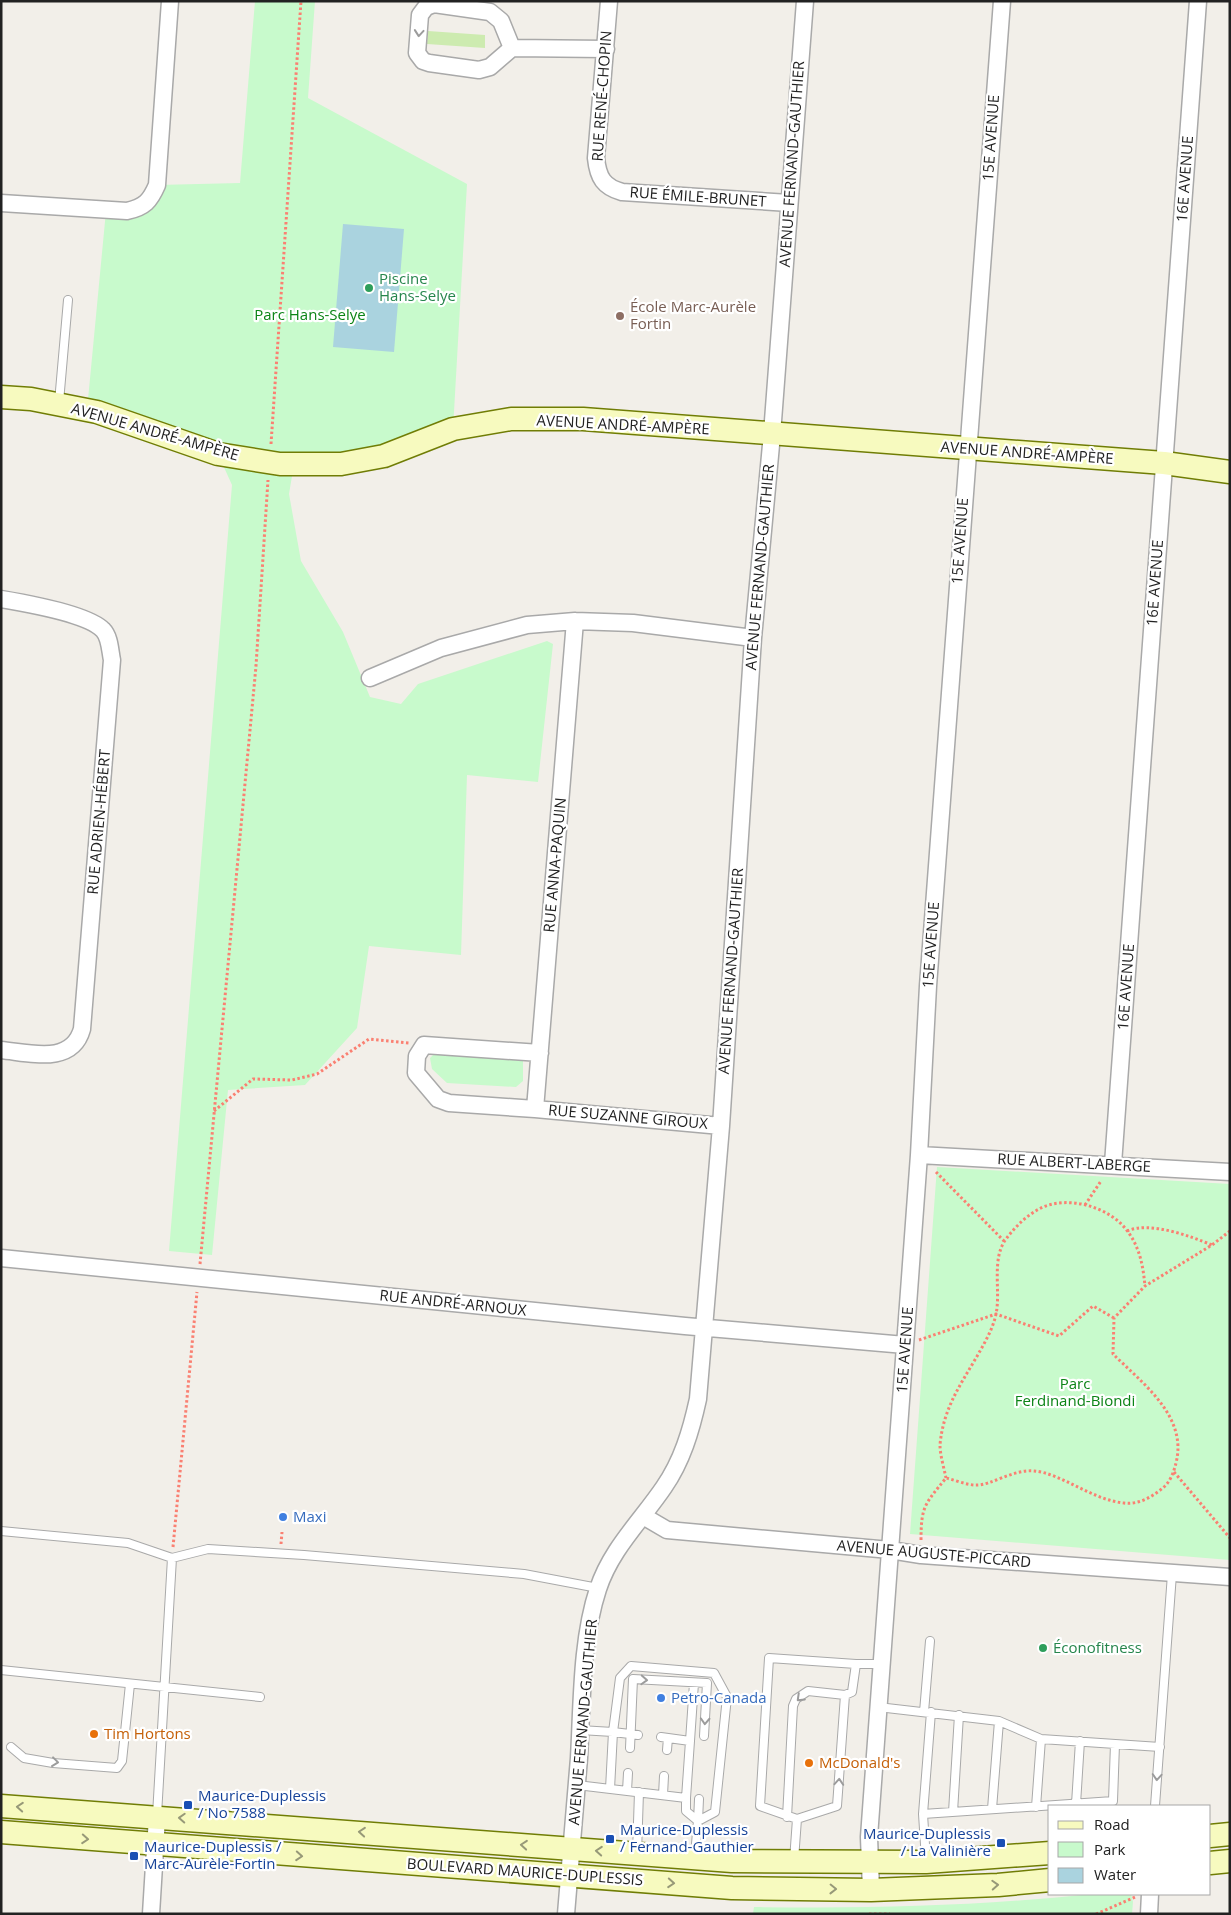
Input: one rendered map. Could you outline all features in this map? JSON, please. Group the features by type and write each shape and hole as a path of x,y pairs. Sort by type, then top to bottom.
{"street":[{"path":"1,203 127,211 141,208 150,200 157,185 170,1"},
{"name":"RUE RENÉ-CHOPIN","path":"607,188 597,173 596,158 609,1"},
{"name":"AVENUE FERNAND-GAUTHIER","path":"566,1914 588,1634 598,1588 619,1546 665,1486 686,1444 698,1399 706,1328 721,1126 753,638 772,434 805,1"},
{"name":"15E AVENUE","path":"871,1890 869,1838 919,1155 928,986 1002,1"},
{"name":"16E AVENUE","path":"1113,1164 1198,1"},
{"path":"512,48 501,21 490,12 434,4 426,7 420,15 417,53 423,61 479,70 490,67 512,48 606,49"},
{"name":"RUE ÉMILE-BRUNET","path":"607,188 631,193 790,203"},
{"name":"AVENUE ANDRÉ-AMPÈRE","path":"1,397 31,399 97,412 218,454 270,462 341,464 384,456 453,429 511,419 583,419 1164,463 1230,472"},
{"name":"RUE ADRIEN-HÉBERT","path":"1,599 80,617 94,623 104,631 112,660 81,1034 73,1047 64,1053 53,1055 1,1050"},
{"path":"370,678 442,648 527,625 575,621 633,623 753,638"},
{"name":"RUE ANNA-PAQUIN","path":"535,1109 575,621"},
{"path":"424,1045 540,1053"},
{"name":"RUE SUZANNE GIROUX","path":"424,1045 417,1056 416,1073 438,1099 449,1104 535,1109 721,1126"},
{"name":"RUE ALBERT-LABERGE","path":"919,1155 1113,1164 1230,1172"},
{"name":"RUE ANDRÉ-ARNOUX","path":"1,1258 706,1328 905,1345"},
{"name":"AVENUE AUGUSTE-PICCARD","path":"643,1516 667,1530 890,1550 921,1555 1230,1577"},
{"name":"BOULEVARD MAURICE-DUPLESSIS","path":"1,1806 695,1859 871,1863 926,1862 1048,1853"},
{"path":"151,1914 157,1817"},
{"name":"BOULEVARD MAURICE-DUPLESSIS","path":"1,1832 732,1888 871,1890 998,1885 1048,1880"},
{"path":"1211,1836 1230,1834"},
{"path":"1211,1863 1230,1861"},
{"path":"1149,1914 1150,1895"}],"lane":[{"path":"58,404 68,300"},
{"path":"1,1532 128,1543 172,1558 208,1549 304,1554 508,1572 598,1588"},
{"path":"157,1817 172,1558"},
{"path":"1155,1805 1172,1574"},
{"path":"926,1862 923,1814 930,1641"},
{"path":"846,1695 837,1806 797,1819 760,1806 769,1658 881,1664"},
{"path":"787,1817 793,1706 796,1699 808,1691 846,1695 852,1692 856,1664"},
{"path":"610,1789 613,1732 620,1678 631,1666 714,1673 727,1698 715,1812 698,1821"},
{"path":"1,1670 260,1697"},
{"path":"630,1748 634,1734 633,1679 707,1683 704,1736"},
{"path":"694,1683 686,1812 698,1821"},
{"path":"11,1747 24,1758 116,1768 122,1761 130,1684"},
{"path":"878,1707 999,1721 1041,1739 1160,1747"},
{"path":"953,1812 959,1715"},
{"path":"992,1810 999,1721"},
{"path":"580,1730 634,1734"},
{"path":"667,1750 665,1738 690,1740"},
{"path":"1036,1807 1041,1739"},
{"path":"1076,1804 1080,1741"},
{"path":"1063,1805 1113,1804 1115,1744"},
{"path":"627,1791 628,1773"},
{"path":"662,1795 664,1776"},
{"path":"577,1785 686,1798"},
{"path":"637,1854 639,1792"},
{"path":"695,1859 699,1799"},
{"path":"923,1814 1048,1806"},
{"path":"794,1862 797,1819"}],"path":[{"path":"172,1558 256,666 301,1"},
{"path":"214,1111 253,1079 292,1080 317,1074 369,1039 424,1045"},
{"path":"919,1155 1004,1241"},
{"path":"1085,1205 1113,1164"},
{"path":"921,1555 921,1515 926,1504 946,1478 940,1446 948,1407 987,1339 996,1314 997,1281 1004,1241 1028,1216 1041,1208 1057,1203 1085,1205 1116,1219 1128,1231 1140,1255 1145,1286"},
{"path":"1128,1231 1137,1226 1178,1232 1212,1245"},
{"path":"946,1478 977,1486 1017,1472 1035,1471 1096,1496 1125,1503 1147,1499 1166,1484 1174,1472 1179,1443 1172,1418 1166,1408 1113,1354 1114,1318 1145,1286 1212,1245 1230,1231"},
{"path":"905,1345 996,1314 1059,1336 1093,1306 1114,1318"},
{"path":"1174,1472 1230,1538"},
{"path":"1096,1914 1141,1895"},
{"path":"869,1914 890,1914"}],"green space":[{"name":"Parc Hans-Selye","path":"255,1 315,1 308,98 467,184 453,429 384,456 294,464 289,494 301,561 343,632 370,697 401,704 418,684 547,641 553,644 538,782 467,775 461,955 369,946 357,1028 305,1085 228,1090 212,1255 169,1251 232,485 218,454 87,410 106,211 127,211 157,185 240,183"},
{"path":"428,31 485,35 485,48 427,44"},
{"path":"436,1052 523,1061 523,1081 516,1087 447,1083 432,1069 430,1058"},
{"name":"Parc Ferdinand-Biondi","path":"937,1167 1230,1184 1230,1560 910,1534"},
{"path":"1082,1895 1131,1895 1132,1914 753,1914 754,1907 839,1908 923,1906"}],"water":[{"name":"Piscine Hans-Selye","path":"343,224 404,229 394,352 333,347"}],"place":[{"name":"Piscine Hans-Selye","path":"369,288"},
{"name":"École Marc-Aurèle Fortin","path":"620,316"},
{"name":"Maxi","path":"283,1517"},
{"name":"Éconofitness","path":"1043,1648"},
{"name":"Petro-Canada","path":"661,1698"},
{"name":"Tim Hortons","path":"94,1734"},
{"name":"McDonald's","path":"809,1763"},
{"name":"Maurice-Duplessis / No 7588","path":"188,1805"},
{"name":"Maurice-Duplessis / Fernand-Gauthier","path":"610,1839"},
{"name":"Maurice-Duplessis / La Valinière","path":"1001,1843"},
{"name":"Maurice-Duplessis / Marc-Aurèle-Fortin","path":"134,1856"}]}
